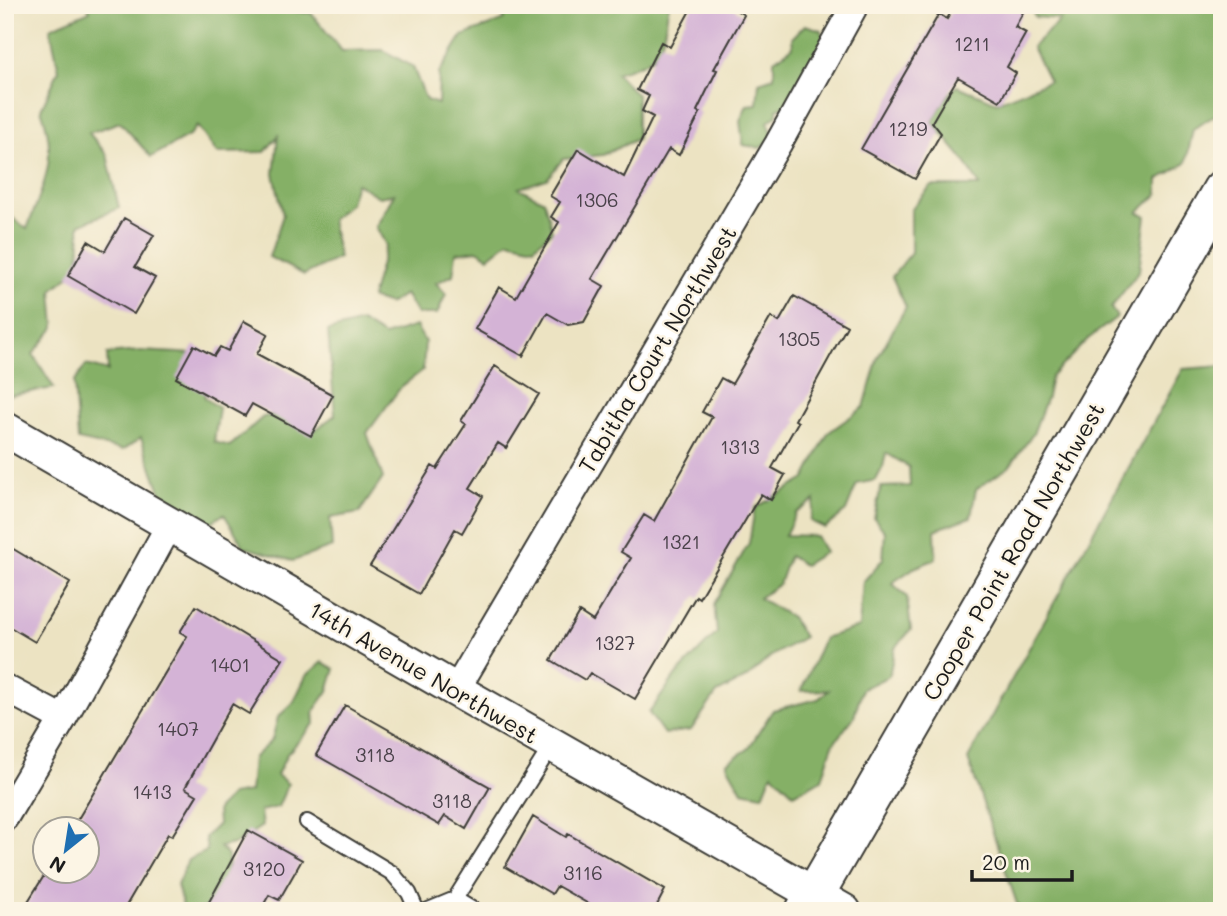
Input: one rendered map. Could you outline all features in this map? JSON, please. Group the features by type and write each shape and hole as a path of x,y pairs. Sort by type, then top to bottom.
{"main road":[{"name":"Cooper Point Road Northwest","path":"822,905 1222,190"}],"street":[{"name":"Tabitha Court Northwest","path":"456,691 778,144 855,5"},
{"name":"14th Avenue Northwest","path":"5,429 552,745 822,905"},
{"path":"5,817 63,719 169,526"},
{"path":"5,688 63,719"}],"lane":[{"path":"426,911 455,899 552,745"},
{"path":"307,822 392,873 409,892 417,911"},
{"path":"455,899 474,911"}],"green space":[{"path":"87,5 236,5 311,13 342,51 383,50 413,67 426,100 438,104 439,73 462,36 504,20 502,5 669,5 658,51 644,63 616,73 637,95 637,139 603,155 563,159 547,179 519,188 544,201 552,231 534,247 509,241 489,257 477,250 456,253 453,275 436,283 446,294 437,314 417,314 405,294 389,304 371,298 386,245 376,227 394,194 379,197 356,183 350,203 331,220 339,258 304,275 269,257 283,215 274,174 278,136 265,152 217,153 197,126 189,136 151,157 120,122 89,133 107,155 119,208 79,225 78,263 52,290 55,327 33,354 54,388 5,396 5,212 27,229 44,184 49,156 49,142 41,109 59,70 50,28 90,11"},
{"path":"1029,5 1222,5 1222,111 1193,129 1186,163 1158,180 1158,194 1138,212 1146,216 1139,271 1111,308 1117,317 1088,339 1051,377 1047,397 1033,434 1009,467 976,489 971,517 935,530 936,559 914,568 892,583 907,597 911,630 895,648 889,676 862,689 854,717 833,744 822,779 794,794 772,773 763,795 742,791 726,763 748,749 773,710 818,699 829,690 801,691 824,638 859,627 863,582 883,559 885,532 874,518 881,487 910,486 909,467 886,453 876,480 857,484 846,511 825,528 810,521 815,500 796,513 785,535 816,536 825,552 804,565 789,556 779,584 759,598 791,617 804,637 770,657 748,677 717,693 691,730 664,734 649,713 676,675 717,633 714,604 749,543 755,508 805,479 828,433 864,407 878,357 906,307 892,277 911,253 911,209 931,186 980,186 964,160 932,122 945,99 957,86 997,102 1049,81 1032,47 1061,19 1035,17"},
{"path":"805,25 822,30 824,43 793,102 777,109 777,115 768,122 774,137 760,148 743,145 740,121 747,105 757,104 759,82 774,77 774,60 793,47 792,38"},
{"path":"361,322 384,336 416,326 425,342 423,370 401,387 367,433 383,478 359,513 330,518 332,547 293,561 244,547 224,514 204,527 163,499 141,438 123,450 78,440 74,383 86,365 108,371 107,354 140,351 198,354 205,398 219,408 214,442 230,446 263,417 285,413 311,433 335,415 328,331"},
{"path":"1222,366 1222,911 1026,911 1017,904 968,759 1183,369"},
{"path":"322,662 335,669 328,691 314,711 315,723 287,754 277,775 288,784 278,807 260,811 262,826 237,843 220,847 228,856 226,877 220,894 206,906 184,911 177,885 188,860 207,851 205,837 218,824 217,810 231,795 250,792 253,758 272,740 278,717 293,703 306,676"}],"building":[{"path":"693,5 728,5 744,15 714,69 717,70 697,111 700,113 679,155 669,149 592,279 604,286 584,322 568,325 547,313 523,356 475,329 499,287 516,297 559,222 551,217 560,202 550,196 578,149 624,177 653,117 642,111 649,96 637,90 661,42 670,47"},
{"path":"955,5 1027,5 1015,27 1026,33 1007,67 1016,73 1000,101 958,77 932,122 941,133 915,179 861,149 939,14 947,19"},
{"path":"124,218 154,235 135,267 155,278 134,314 68,276 88,241 105,251"},
{"path":"794,296 847,326 772,468 785,475 771,500 761,494 635,699 590,673 585,680 551,660 579,612 593,621 631,558 621,552 644,515 654,521 712,417 702,412 721,378 732,384 771,317 779,322"},
{"path":"244,321 268,334 257,354 333,395 311,436 252,404 245,416 176,378 194,345 214,356 220,347 228,351"},
{"path":"495,366 539,394 506,448 498,443 470,488 483,496 462,533 455,529 419,594 370,566 432,466 437,469 466,424 461,421"},
{"path":"5,544 70,583 35,642 5,624"},
{"path":"196,606 283,659 249,714 232,704 185,788 197,795 172,836 168,834 123,911 22,911 39,884 102,884 102,814 81,814 187,636 180,632"},
{"path":"345,705 490,787 466,829 445,816 439,825 316,755"},
{"path":"533,817 665,890 654,911 601,911 557,886 552,894 505,867"},
{"path":"248,830 302,860 279,900 269,895 260,911 204,911"}]}
